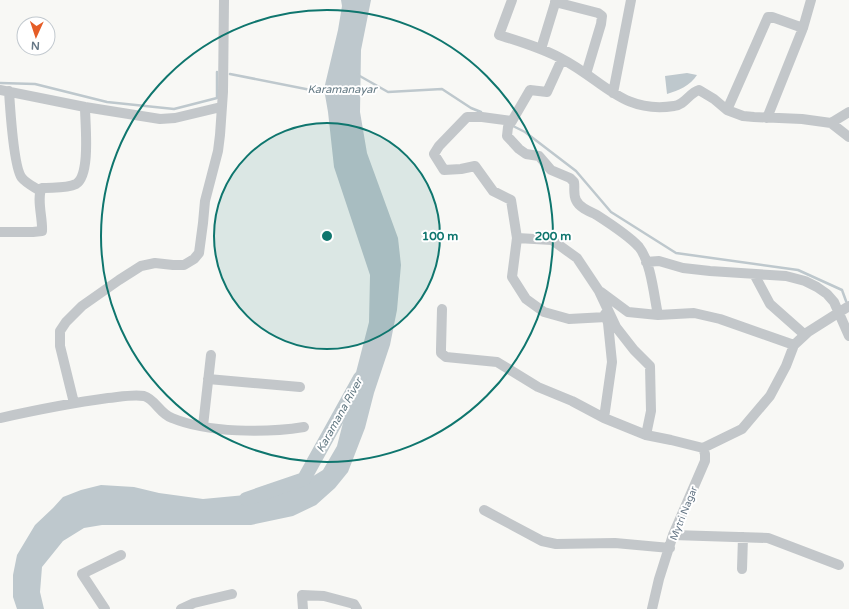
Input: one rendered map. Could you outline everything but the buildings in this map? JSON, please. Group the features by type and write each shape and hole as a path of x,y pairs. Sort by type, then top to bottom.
{"street":[{"path":"74,403 60,346 60,331 66,322 82,306 141,266 155,264 184,264 194,260 199,253 205,201 218,152 220,135 223,92 224,0"},
{"path":"512,0 499,35 541,48 562,59 630,103 655,109 676,106 685,101 694,91 699,90 714,99 727,110 743,116 802,119 831,123 849,137"},
{"path":"613,93 632,0"},
{"path":"767,118 803,28 811,0"},
{"path":"541,48 556,1 598,13 602,16 601,24 586,74"},
{"path":"727,110 768,17 803,28"},
{"path":"562,59 547,92 530,90 508,127 508,136 513,143 526,154 539,156 551,170 570,178 574,182 574,194 576,201 584,209 628,237 640,248 646,262 658,315"},
{"path":"40,191 22,179 19,174 4,91 85,107 160,119 176,118 221,107"},
{"path":"40,191 42,188 70,186 82,179 86,156 85,107"},
{"path":"831,123 849,112"},
{"path":"512,121 482,117 467,117 434,154 444,170 475,166 493,191 511,200 517,238 512,277 526,299 544,312 569,319 606,318"},
{"path":"0,232 42,231 40,191"},
{"path":"517,238 552,240 578,258 599,291 616,327 634,350 650,366 650,411 646,435"},
{"path":"646,262 659,261 683,268 786,276 804,281 817,287 827,294 834,302 849,336"},
{"path":"754,274 770,304 805,336"},
{"path":"599,291 628,312 658,315 694,313 720,319 794,345"},
{"path":"599,291 606,318 612,362 604,418"},
{"path":"442,309 440,349 441,353 446,357 497,362 538,387 572,401 604,418 646,435 703,448 742,429 770,396 786,366 794,345 849,306"},
{"path":"204,426 211,355"},
{"path":"208,379 300,387"},
{"path":"0,418 74,403 125,396 143,396 149,398 161,412 170,418 217,429 250,431 285,430 304,427"},
{"name":"Mytri Nagar","path":"652,609 659,579 673,535 705,461 703,448"},
{"path":"484,510 542,541 556,544 615,542 670,548"},
{"path":"673,535 768,538 839,565"},
{"path":"742,569 743,537"},
{"path":"104,609 82,574 121,555"},
{"path":"181,609 194,603 232,594"},
{"path":"303,609 302,595 324,596 354,604 357,609"}],"water":[{"name":"Karamanayar","path":"341,0 371,0 361,50 360,112 367,153 398,238 401,265 397,310 390,345 374,393 365,428 348,472 335,488 316,505 293,516 251,525 102,525 84,528 63,541 42,567 40,592 44,609 17,609 13,597 13,575 17,555 35,525 63,497 81,490 101,485 134,487 159,493 203,499 257,494 294,488 323,470 337,446 369,322 370,275 334,167 324,89 338,30 342,6"},
{"path":"687,73 697,75 688,85 667,94 665,76"}],"waterway":[{"path":"0,83 35,84 107,102 174,109 217,98 217,72"},
{"name":"Karamanayar","path":"230,74 326,93"},
{"name":"Karamanayar","path":"358,75 388,92 442,89 471,108 481,112"},
{"path":"515,127 525,132 576,171 611,212 676,253 798,270 842,290 846,301"},
{"name":"Karamana River","path":"246,499 304,479 360,378"}]}
